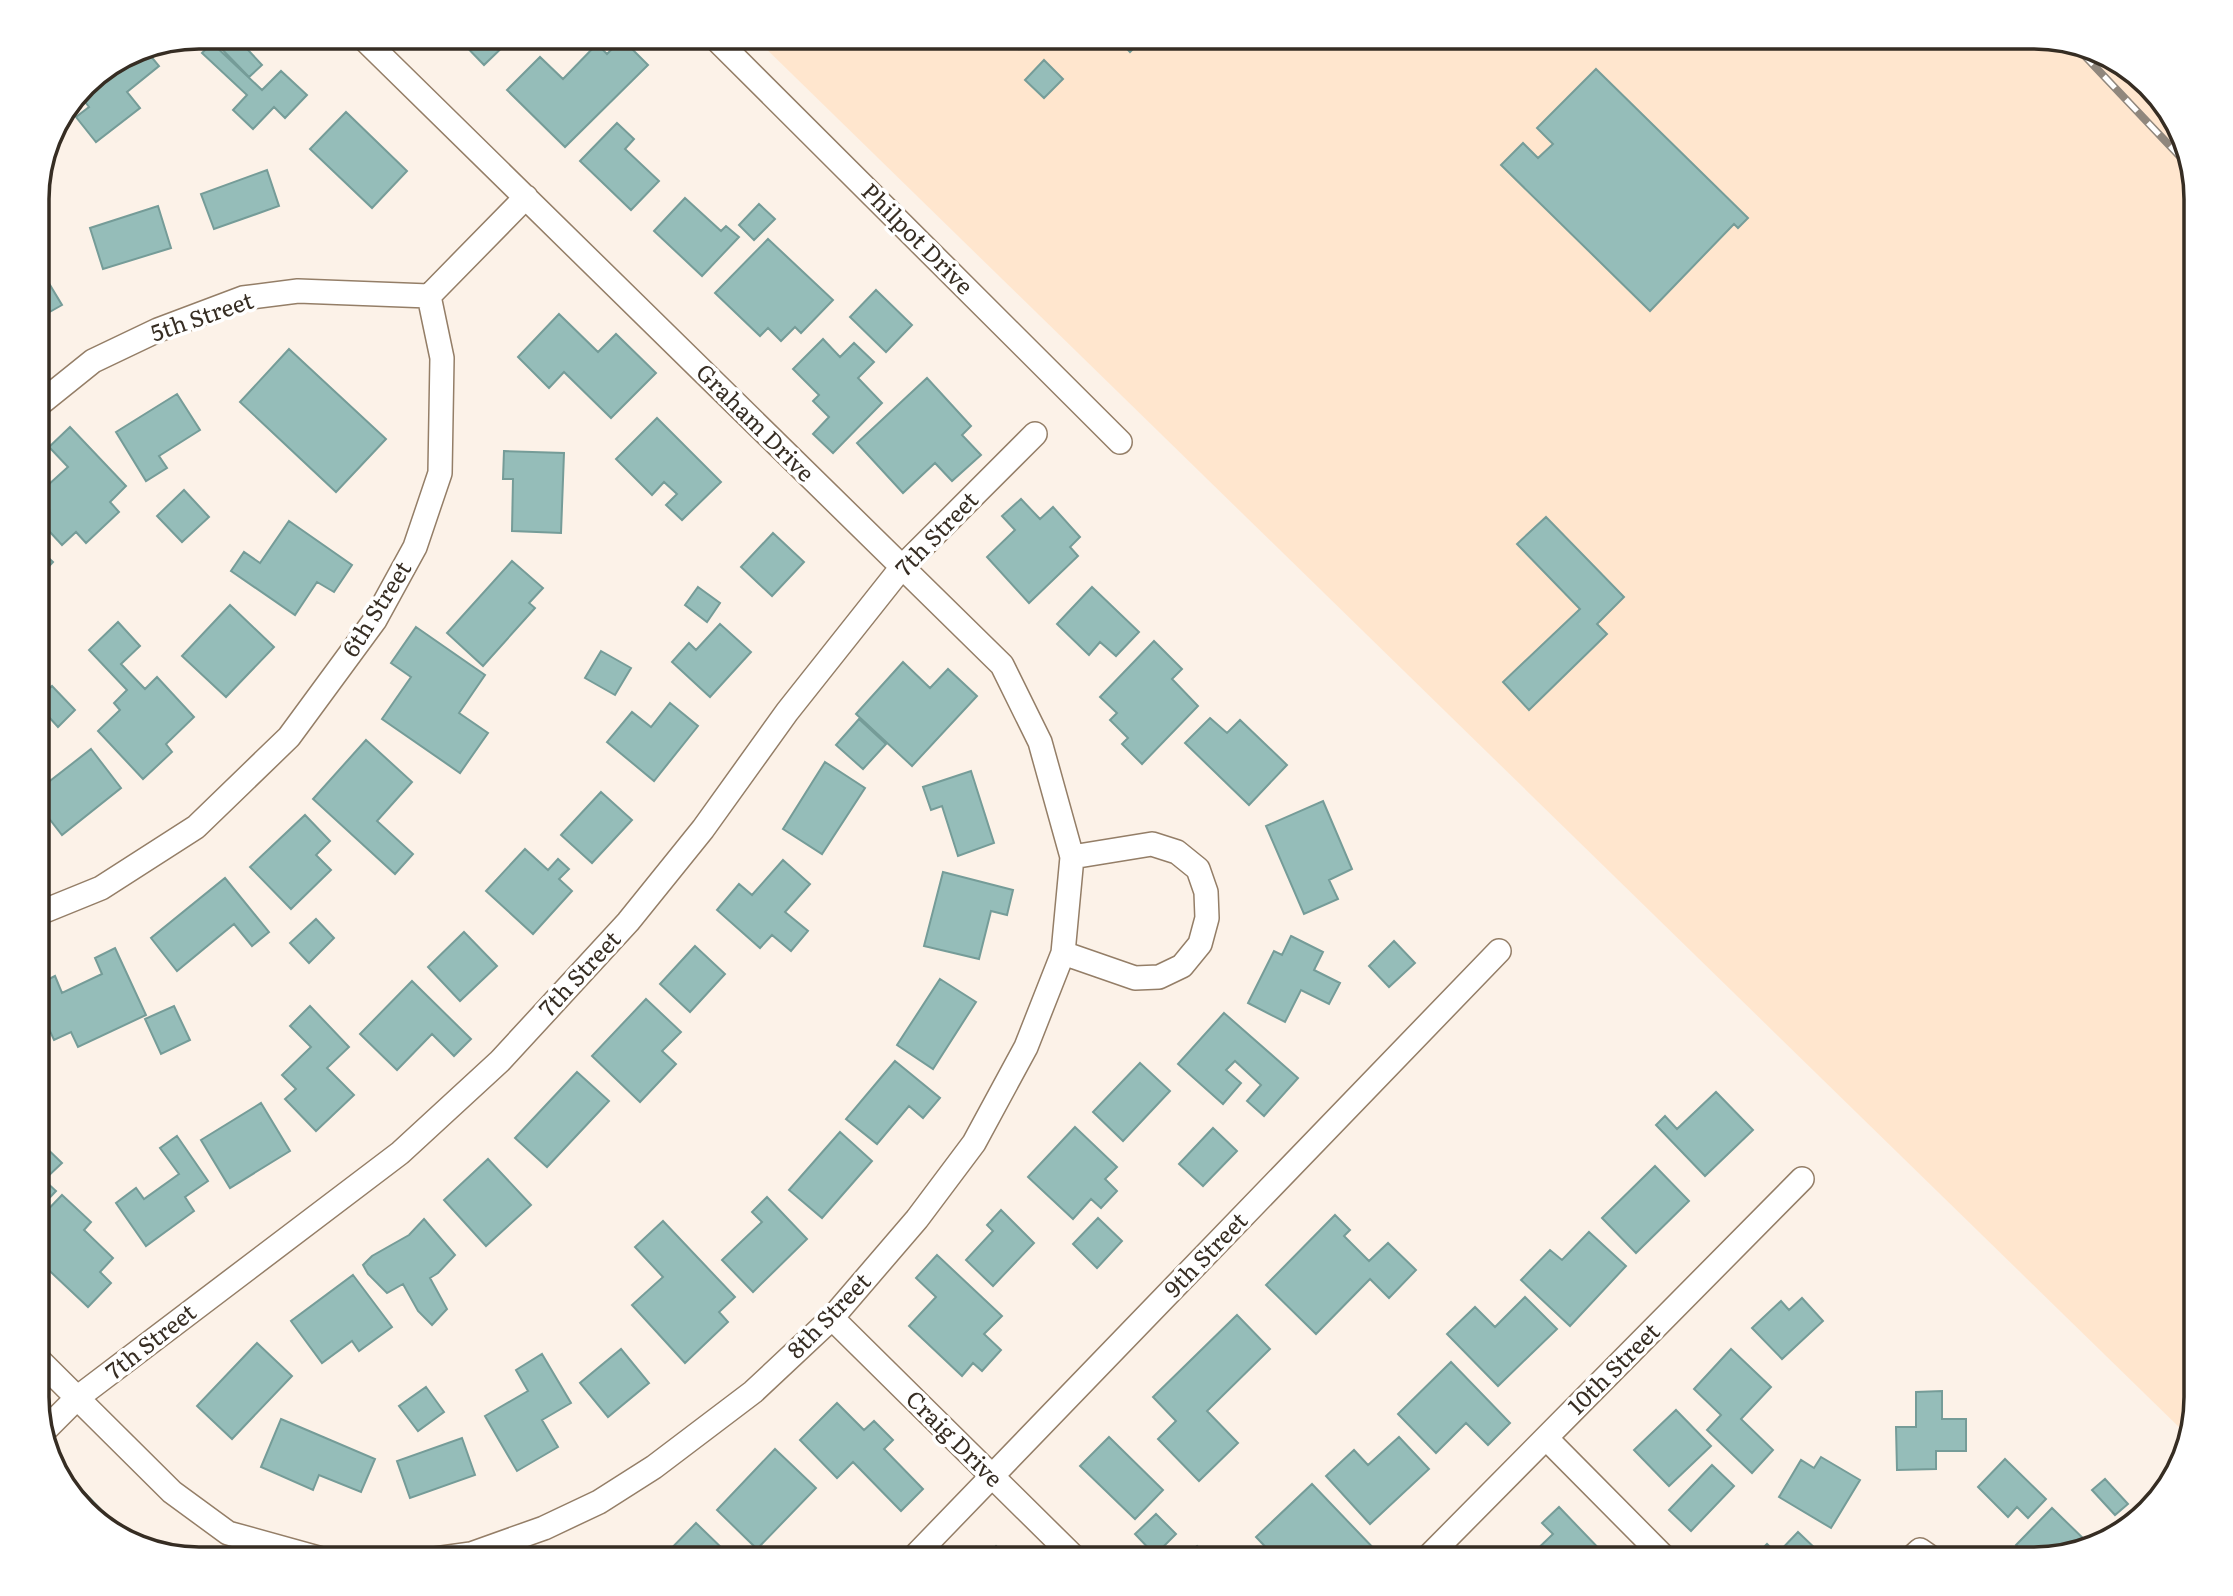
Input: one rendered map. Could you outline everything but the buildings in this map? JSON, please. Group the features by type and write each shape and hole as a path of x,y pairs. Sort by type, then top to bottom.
{"street":[{"name":"Graham Drive","path":"374,49 1002,665 1040,742 1072,857"},
{"name":"Philpot Drive","path":"726,49 1120,442"},
{"path":"429,296 526,197"},
{"name":"5th Street","path":"49,396 93,361 158,330 243,298 298,291 429,296"},
{"name":"6th Street","path":"49,909 101,888 196,827 289,737 375,620 415,547 440,472 442,358 429,296"},
{"name":"7th Street","path":"52,1423 77,1398 400,1153 500,1061 637,912 703,829 786,712 902,567 1034,434"},
{"path":"1063,953 1135,978 1159,977 1182,966 1200,944 1207,918 1206,892 1198,869 1177,852 1152,845 1072,857"},
{"name":"8th Street","path":"497,1547 599,1502 654,1467 753,1392 832,1318 917,1219 974,1143 1026,1047 1063,953 1072,857"},
{"name":"9th Street","path":"924,1547 1499,951"},
{"name":"10th Street","path":"1438,1547 1802,1179"},
{"name":"Craig Drive","path":"832,1318 1064,1547"},
{"path":"49,1370 172,1492 228,1533 279,1547"},
{"path":"1546,1438 1654,1547"}],"shaded area":[{"path":"766,49 2034,49 2063,52 2100,64 2140,93 2169,133 2176,151 2184,189 2184,1407 2180,1428"}],"railway":[{"path":"2088,59 2176,153"}]}
